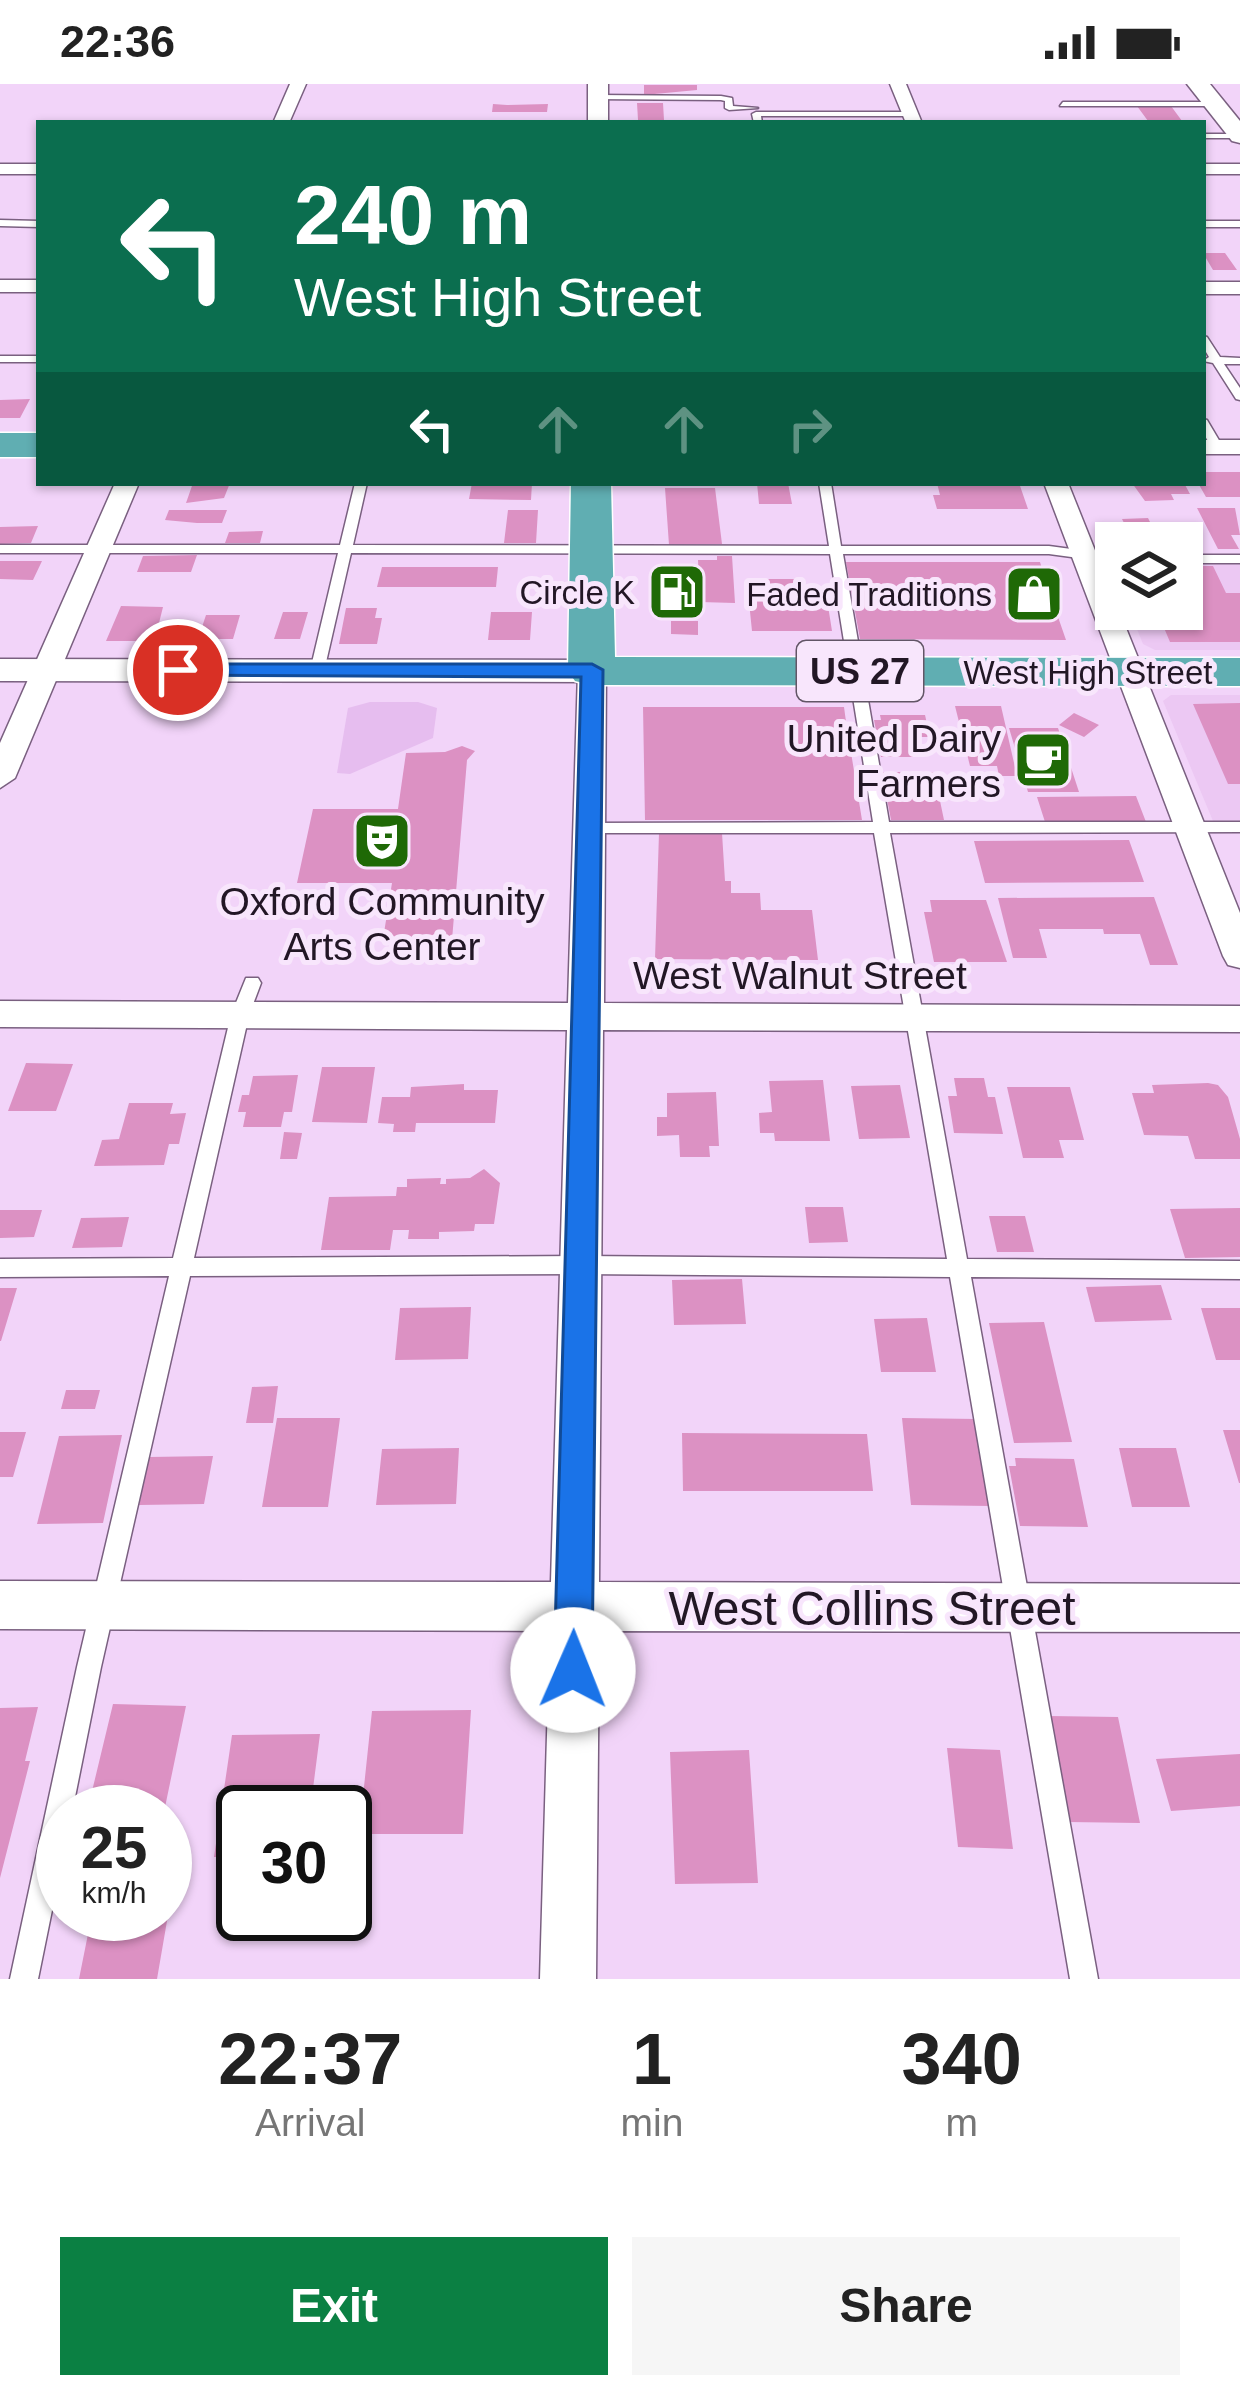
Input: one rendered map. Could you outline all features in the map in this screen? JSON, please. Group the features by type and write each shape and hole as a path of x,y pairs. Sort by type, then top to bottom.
{"highway":[{"path":"0,445 36,445"},
{"path":"591,486 592,670"},
{"name":"West High Street","path":"592,670 1240,672"}],"main road":[{"path":"1198,84 1240,136"}],"street":[{"path":"281,120 298,84"},
{"path":"898,84 912,118"},
{"path":"0,169 36,169"},
{"path":"1206,169 1240,169"},
{"path":"0,286 36,286"},
{"path":"1206,288 1240,288"},
{"path":"0,778 126,486"},
{"path":"1057,486 1240,956"},
{"name":"West High Street","path":"0,670 592,670"},
{"path":"568,1979 592,670"},
{"name":"West Walnut Street","path":"0,1014 246,999 585,1016 1240,1019"},
{"name":"West Collins Street","path":"0,1605 1240,1608"}],"lane":[{"path":"598,91 728,99 730,108 756,115 912,118"},
{"path":"751,92 756,115"},
{"path":"1063,104 1214,104"},
{"path":"1206,136 1240,136"},
{"path":"0,224 36,224"},
{"path":"1206,224 1240,224"},
{"path":"1206,344 1240,397"},
{"path":"0,359 36,359"},
{"path":"1206,361 1240,361"},
{"path":"317,671 360,486"},
{"path":"825,486 879,829 962,1267 1084,1979"},
{"path":"0,549 1049,550 1095,557"},
{"path":"1203,559 1240,559"},
{"path":"589,828 1188,830 1240,826"},
{"path":"24,1979 180,1268 246,999"},
{"path":"0,1268 581,1264 1240,1270"}],"shaded area":[{"path":"1203,564 1240,564 1240,650 1155,650 1143,644 1137,630 1203,630"},
{"path":"1171,695 1240,695 1240,821 1213,821 1163,701"},
{"path":"370,702 418,702 437,708 433,738 350,774 337,773 348,708"}],"building":[{"path":"644,85 697,85 697,90 644,95"},
{"path":"637,103 663,103 664,120 638,120"},
{"path":"493,104 548,104 547,112 492,112"},
{"path":"1137,106 1171,106 1181,120 1147,120"},
{"path":"1206,253 1225,253 1237,270 1213,270"},
{"path":"30,399 20,418 0,418 0,400"},
{"path":"1206,472 1240,472 1240,497 1206,497 1200,486 1206,486"},
{"path":"192,486 229,486 224,498 186,503"},
{"path":"471,486 532,486 531,500 469,499"},
{"path":"757,486 789,486 792,504 759,504"},
{"path":"938,486 1020,486 1028,509 937,509 933,495 940,495"},
{"path":"1134,486 1186,486 1190,494 1171,494 1174,500 1145,501"},
{"path":"665,488 715,488 722,544 669,545"},
{"path":"1197,508 1235,508 1240,535 1231,535 1239,549 1218,549"},
{"path":"169,510 227,510 222,523 197,523 165,520"},
{"path":"508,510 538,510 536,543 504,543"},
{"path":"1148,518 1150,522 1124,522"},
{"path":"38,526 31,543 0,544 0,527"},
{"path":"263,531 260,543 225,543 229,532"},
{"path":"197,555 191,572 137,572 143,556"},
{"path":"717,556 732,556 735,603 700,602 698,560 717,560"},
{"path":"0,561 42,561 33,580 0,579"},
{"path":"846,562 1040,562 1044,575 1054,575 1060,591 1049,591 1066,640 860,639"},
{"path":"1203,566 1213,566 1226,593 1240,593 1240,642 1170,642 1165,630 1203,630"},
{"path":"382,567 498,567 496,587 377,587"},
{"path":"653,577 683,577 685,604 654,605"},
{"path":"766,579 804,579 806,593 826,593 832,631 752,631 748,592 767,592"},
{"path":"121,606 163,607 156,635 146,635 143,641 106,641"},
{"path":"346,608 377,608 375,618 382,618 377,644 339,644"},
{"path":"283,612 308,612 300,639 274,639"},
{"path":"491,612 532,612 530,640 488,640"},
{"path":"206,615 240,615 233,639 198,639"},
{"path":"671,621 698,621 698,635 671,634"},
{"path":"1240,703 1240,784 1228,784 1193,704"},
{"path":"955,706 1001,706 1017,776 999,776 997,766 970,766"},
{"path":"643,707 844,707 847,729 830,728 831,734 848,734 862,820 645,820"},
{"path":"1074,713 1099,725 1084,737 1059,725"},
{"path":"880,715 925,715 930,737 917,737 922,757 881,757 874,720 881,720"},
{"name":"United Dairy Farmers","path":"1009,728 1058,728 1079,792 1028,792"},
{"name":"Oxford Community Arts Center","path":"462,746 475,751 467,760 452,940 383,939 392,883 297,883 313,809 398,809 406,753 445,752"},
{"path":"882,772 934,772 944,820 891,820"},
{"path":"1136,796 1146,822 1045,822 1037,797"},
{"path":"659,833 722,833 725,881 731,881 731,893 760,893 761,910 812,910 818,960 655,959"},
{"path":"1129,840 1144,882 985,883 974,841"},
{"path":"1154,897 1178,965 1150,965 1140,934 1104,934 1103,929 1039,929 1047,958 1013,958 998,898"},
{"path":"930,900 986,900 1007,962 934,962 924,912 932,912"},
{"path":"26,1063 73,1064 56,1111 8,1111"},
{"path":"322,1067 375,1067 367,1123 312,1122"},
{"path":"298,1075 292,1112 284,1112 281,1127 243,1127 246,1112 238,1112 242,1095 249,1095 253,1076"},
{"path":"954,1078 984,1078 988,1097 995,1097 1003,1134 954,1133 948,1096 957,1096"},
{"path":"823,1080 830,1141 775,1141 774,1133 760,1133 759,1113 772,1112 769,1081"},
{"path":"464,1084 464,1090 498,1090 495,1123 416,1123 415,1132 393,1132 394,1124 378,1123 382,1097 410,1097 411,1087"},
{"path":"900,1085 910,1138 859,1139 851,1086"},
{"path":"1152,1085 1218,1085 1228,1097 1240,1139 1240,1159 1195,1159 1188,1136 1144,1135 1132,1093 1154,1093"},
{"path":"1007,1087 1070,1087 1084,1140 1059,1140 1064,1158 1023,1158"},
{"path":"716,1092 719,1146 709,1146 710,1157 680,1157 679,1135 657,1136 657,1117 667,1117 667,1093"},
{"path":"129,1103 173,1103 170,1114 186,1113 179,1144 169,1144 164,1165 94,1166 102,1140 119,1139"},
{"path":"284,1132 302,1133 297,1159 280,1159"},
{"path":"484,1169 500,1183 494,1224 475,1224 474,1231 439,1232 439,1239 408,1239 409,1230 393,1230 390,1250 321,1250 329,1197 396,1196 397,1187 407,1187 407,1179 441,1178 440,1184 446,1184 446,1179 470,1178"},
{"path":"805,1207 843,1207 848,1242 809,1243"},
{"path":"1240,1208 1240,1257 1185,1258 1170,1209"},
{"path":"0,1210 42,1210 34,1237 0,1238"},
{"path":"989,1216 1025,1216 1034,1252 997,1252"},
{"path":"129,1217 122,1247 72,1248 81,1218"},
{"path":"742,1279 746,1324 674,1325 672,1280"},
{"path":"1161,1285 1172,1320 1095,1322 1086,1287"},
{"path":"0,1288 17,1288 1,1341 0,1341"},
{"path":"471,1307 468,1359 395,1360 400,1308"},
{"path":"1201,1308 1240,1308 1240,1360 1216,1360"},
{"path":"927,1318 936,1372 881,1372 874,1319"},
{"path":"1044,1322 1072,1442 1014,1443 989,1323"},
{"path":"278,1386 273,1423 246,1423 252,1387"},
{"path":"66,1390 100,1390 95,1409 61,1409"},
{"path":"277,1418 340,1418 328,1507 262,1507"},
{"path":"902,1418 977,1419 991,1506 911,1505"},
{"path":"1223,1430 1240,1430 1240,1483 1239,1483"},
{"path":"0,1432 26,1432 13,1477 0,1477"},
{"path":"682,1433 867,1434 873,1491 683,1491"},
{"path":"122,1435 103,1523 37,1524 59,1436"},
{"path":"459,1448 456,1504 376,1505 382,1449"},
{"path":"1119,1448 1176,1448 1190,1507 1132,1507"},
{"path":"213,1456 204,1504 139,1505 149,1457"},
{"path":"1015,1458 1074,1459 1088,1527 1020,1526 1009,1466 1016,1466"},
{"path":"113,1704 186,1706 170,1785 94,1785"},
{"path":"38,1707 25,1761 30,1761 0,1878 0,1708"},
{"path":"471,1710 463,1834 372,1834 372,1785 364,1785 372,1711"},
{"path":"1049,1716 1118,1717 1140,1823 1068,1822"},
{"path":"320,1734 313,1785 225,1785 232,1735"},
{"path":"947,1748 1000,1750 1013,1849 958,1847"},
{"path":"749,1750 758,1883 675,1884 670,1752"},
{"path":"1240,1754 1240,1806 1171,1811 1156,1759"},
{"path":"87,1941 164,1941 157,1979 79,1979"}],"place":[{"name":"Circle K","path":"677,592"},
{"name":"Faded Traditions","path":"1034,594"},
{"name":"United Dairy Farmers","path":"1043,760"},
{"name":"Oxford Community Arts Center","path":"382,841"}],"route":[{"path":"178,670 592,670 573,1670"}]}
